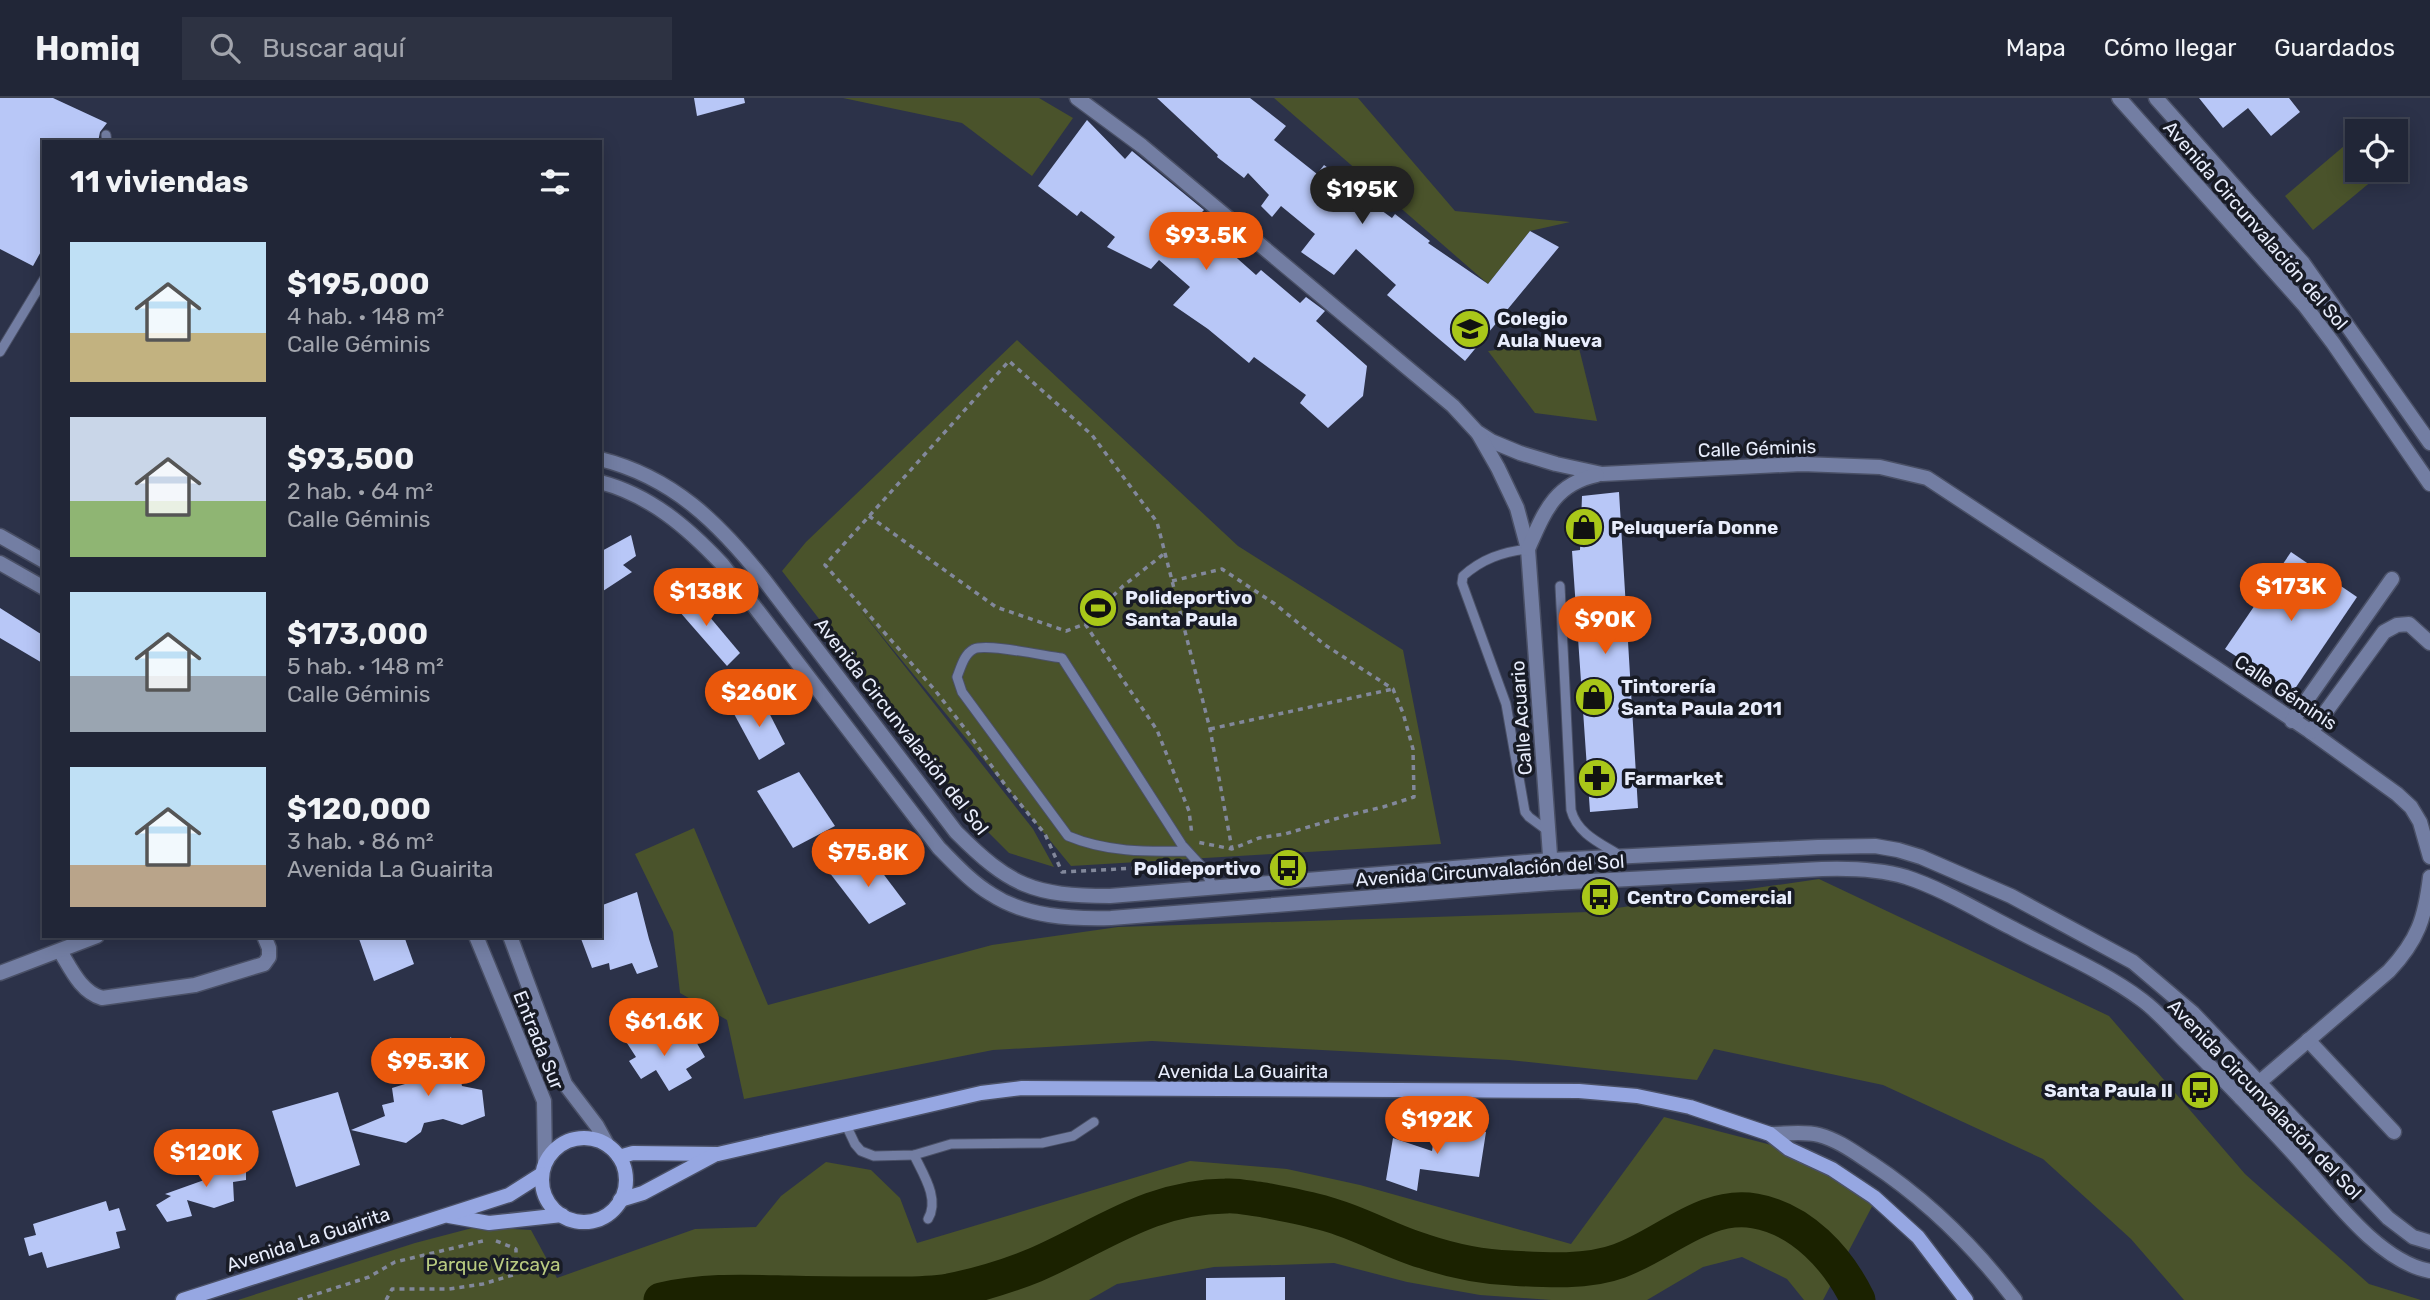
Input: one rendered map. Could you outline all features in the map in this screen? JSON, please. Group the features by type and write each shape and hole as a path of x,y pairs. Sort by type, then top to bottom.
{"street":[{"name":"Calle Géminis","path":"1077,98 1142,146 1453,406 1477,432 1520,453 1602,474 1802,464 1880,467 1927,478 2311,732 2396,794 2411,807 2420,822 2430,857"},
{"name":"Avenida Circunvalación del Sol","path":"2119,98 2305,306 2430,484"},
{"name":"Avenida Circunvalación del Sol","path":"2156,98 2303,263 2430,443"},
{"path":"2221,211 2242,196"},
{"name":"Calle Acuario","path":"1477,432 1517,508 1528,550 1552,883"},
{"name":"Avenida Circunvalación del Sol","path":"602,459 629,466 656,479 684,497 714,522 756,570 956,832 985,862 1004,876 1051,892 1110,896 1551,860 1818,847 1875,846 1921,857 2011,896 2133,962 2193,1013 2388,1218 2413,1237 2430,1242"},
{"path":"1528,550 1555,498 1565,486 1579,478 1602,474"},
{"name":"Avenida Circunvalación del Sol","path":"602,482 621,487 671,516 698,539 722,564 932,839 971,879 992,895 1017,906 1046,915 1077,919 1111,918 1552,883 1853,868 1909,878 2127,990 2164,1019 2372,1239 2401,1261 2430,1271"},
{"path":"0,536 42,560"},
{"path":"0,563 42,587"},
{"path":"2292,721 2392,579"},
{"path":"2311,732 2384,632 2397,625 2409,624 2430,643"},
{"path":"2241,1098 2389,971 2407,952 2420,927 2430,877"},
{"path":"1110,896 1111,918"},
{"path":"0,973 92,938"},
{"path":"60,951 85,989 102,998 195,985 264,964 269,957 265,938"},
{"name":"Entrada Sur","path":"477,938 544,1101 544,1168"},
{"name":"Entrada Sur","path":"511,938 565,1084 597,1126 608,1146"},
{"path":"2308,1040 2394,1132"},
{"name":"Avenida La Guairita","path":"619,1157 633,1153 718,1154 981,1093 1022,1088 1579,1091 1637,1096 1690,1107 1770,1134 1789,1149 1832,1169 1874,1197 1918,1237 1966,1300"},
{"name":"Avenida La Guairita","path":"1770,1134 1815,1133 1839,1142 1874,1165 1914,1193 1960,1234 2015,1300"},
{"name":"Avenida La Guairita","path":"184,1300 509,1195 544,1168 558,1147 578,1139 598,1141 608,1146"},
{"path":"608,1146 619,1157 625,1174 626,1183 620,1200"},
{"name":"Avenida La Guairita","path":"444,1216 489,1223 562,1215 583,1222 594,1220 605,1216 620,1200 643,1193 718,1154"},
{"path":"544,1168 542,1186 546,1197 552,1208 562,1215"}],"lane":[{"path":"0,352 42,282"},
{"path":"1528,550 1507,551 1488,558 1463,576 1462,583 1506,704 1525,812 1549,832"},
{"path":"1560,586 1571,810 1581,830 1623,857"},
{"path":"1186,851 1134,851 1092,844 1068,836 962,692 957,677 966,655 976,648 994,648 1062,659 1186,851 1204,869 1213,887"},
{"path":"846,1125 861,1151 874,1156 914,1155 951,1144 1042,1143 1073,1136 1094,1122"},
{"path":"914,1155 933,1200 933,1212 928,1219"}],"path":[{"path":"1162,867 1062,872 1045,834 1008,789 958,720 825,565 1009,361 1092,435 1157,522 1210,729 1232,849"},
{"path":"869,516 996,607 1066,631 1085,624 1123,586 1165,553"},
{"path":"1085,624 1157,730 1189,811 1193,841 1232,849 1259,838 1285,834 1414,797 1413,749 1393,689 1325,645 1275,604 1222,569 1172,581"},
{"path":"1210,729 1393,689"},
{"path":"298,1300 369,1277 395,1262 420,1254 491,1239 516,1248 516,1274 483,1284 449,1289 392,1289 386,1300"}],"green space":[{"path":"843,98 1039,98 1073,118 1032,176 962,123"},
{"path":"1274,98 1358,98 1455,211 1570,222 1530,231 1488,284"},
{"path":"2345,145 2345,182 2371,182 2313,230 2285,196"},
{"name":"Polideportivo Santa Paula","path":"1017,340 1238,546 1403,650 1441,844 1071,866 858,607 1033,829 1054,867 1009,853 970,814 782,571 806,542"},
{"path":"1577,340 1597,421 1535,413 1488,351"},
{"path":"694,828 768,1005 992,945 1118,927 1589,912 1819,879 2109,1016 2245,1174 2369,1284 2421,1300 2184,1300 2131,1239 2043,1159 1883,1085 1714,1049 1697,1080 1509,1060 1152,1041 993,1050 744,1099 727,1020 680,993 673,932 635,854"},
{"name":"Parque Vizcaya","path":"1664,1117 1783,1148 1877,1197 1823,1300 1804,1300 1787,1279 1742,1257 1703,1267 1647,1300 1551,1300 1480,1295 1407,1282 1334,1263 1214,1267 1117,1284 1089,1300 238,1300 415,1243 476,1227 531,1230 557,1278 695,1229 756,1227 781,1196 826,1162 871,1170 900,1198 917,1243 1190,1161 1287,1169 1360,1185 1571,1244"}],"building":[{"path":"0,98 53,98 107,123 100,132 98,140 42,140 42,250 33,266 0,249"},
{"path":"694,98 744,98 745,103 697,116"},
{"path":"1157,98 1250,98 1286,126 1274,140 1317,174 1324,165 1355,188 1353,190 1392,218 1395,214 1430,241 1428,243 1488,284 1530,231 1559,247 1465,361 1387,295 1396,285 1356,249 1334,275 1301,252 1315,234 1281,206 1272,217 1261,206 1269,195 1248,173 1244,178 1217,157 1218,155"},
{"path":"2199,98 2289,98 2300,112 2271,136 2248,108 2223,128"},
{"path":"1087,120 1125,159 1132,151 1204,210 1194,220 1256,275 1261,270 1300,303 1306,297 1325,311 1316,321 1367,366 1363,396 1328,428 1300,403 1306,395 1254,357 1249,363 1208,329 1173,305 1190,287 1159,260 1151,269 1107,247 1115,237 1081,211 1077,216 1038,186"},
{"path":"1619,492 1638,808 1590,812 1572,551 1580,550 1582,496"},
{"path":"631,535 636,556 623,565 632,572 602,592 602,551"},
{"path":"2291,552 2357,597 2292,693 2225,649"},
{"path":"688,591 740,653 727,666 672,603"},
{"path":"0,608 42,635 42,663 0,638"},
{"path":"762,699 785,744 759,760 733,712"},
{"path":"799,772 835,826 793,848 757,791"},
{"path":"869,855 906,904 869,924 829,872"},
{"path":"637,892 658,967 637,974 632,963 610,970 609,963 592,968 581,938 602,938 602,905"},
{"path":"359,938 405,938 414,964 374,981"},
{"path":"640,1026 650,1041 669,1046 691,1033 705,1057 686,1069 692,1078 669,1091 656,1070 641,1079 629,1061 636,1057 623,1037"},
{"path":"451,1037 462,1086 482,1090 485,1116 462,1125 443,1119 424,1123 421,1132 406,1143 351,1130 385,1116 382,1105 394,1102 392,1088 405,1084 401,1065 421,1061"},
{"path":"338,1092 360,1165 296,1187 272,1111"},
{"path":"1436,1126 1486,1132 1479,1177 1420,1169 1417,1191 1386,1180 1393,1138 1432,1151"},
{"path":"230,1154 230,1161 246,1162 246,1180 233,1182 234,1201 214,1208 187,1200 192,1216 167,1222 156,1205 171,1196 165,1194 207,1179 206,1157"},
{"path":"106,1201 109,1211 119,1208 126,1230 116,1232 120,1248 47,1268 42,1252 29,1256 24,1238 36,1235 33,1224"},
{"path":"1285,1277 1285,1300 1206,1300 1206,1278"}],"waterway":[{"path":"661,1300 725,1292 905,1294 949,1291 993,1280 1035,1265 1149,1211 1198,1198 1231,1196 1264,1200 1327,1214 1411,1247 1455,1260 1489,1266 1565,1270 1619,1261 1719,1213 1755,1211 1788,1223 1817,1243 1840,1270 1858,1300"}],"place":[{"name":"Colegio Aula Nueva","path":"1470,329"},
{"name":"Peluquería Donne","path":"1584,527"},
{"name":"Polideportivo Santa Paula","path":"1098,608"},
{"name":"Tintorería Santa Paula 2011","path":"1594,697"},
{"name":"Farmarket","path":"1597,778"},
{"name":"Polideportivo","path":"1288,868"},
{"name":"Centro Comercial","path":"1600,897"},
{"name":"Santa Paula II","path":"2200,1090"}]}
